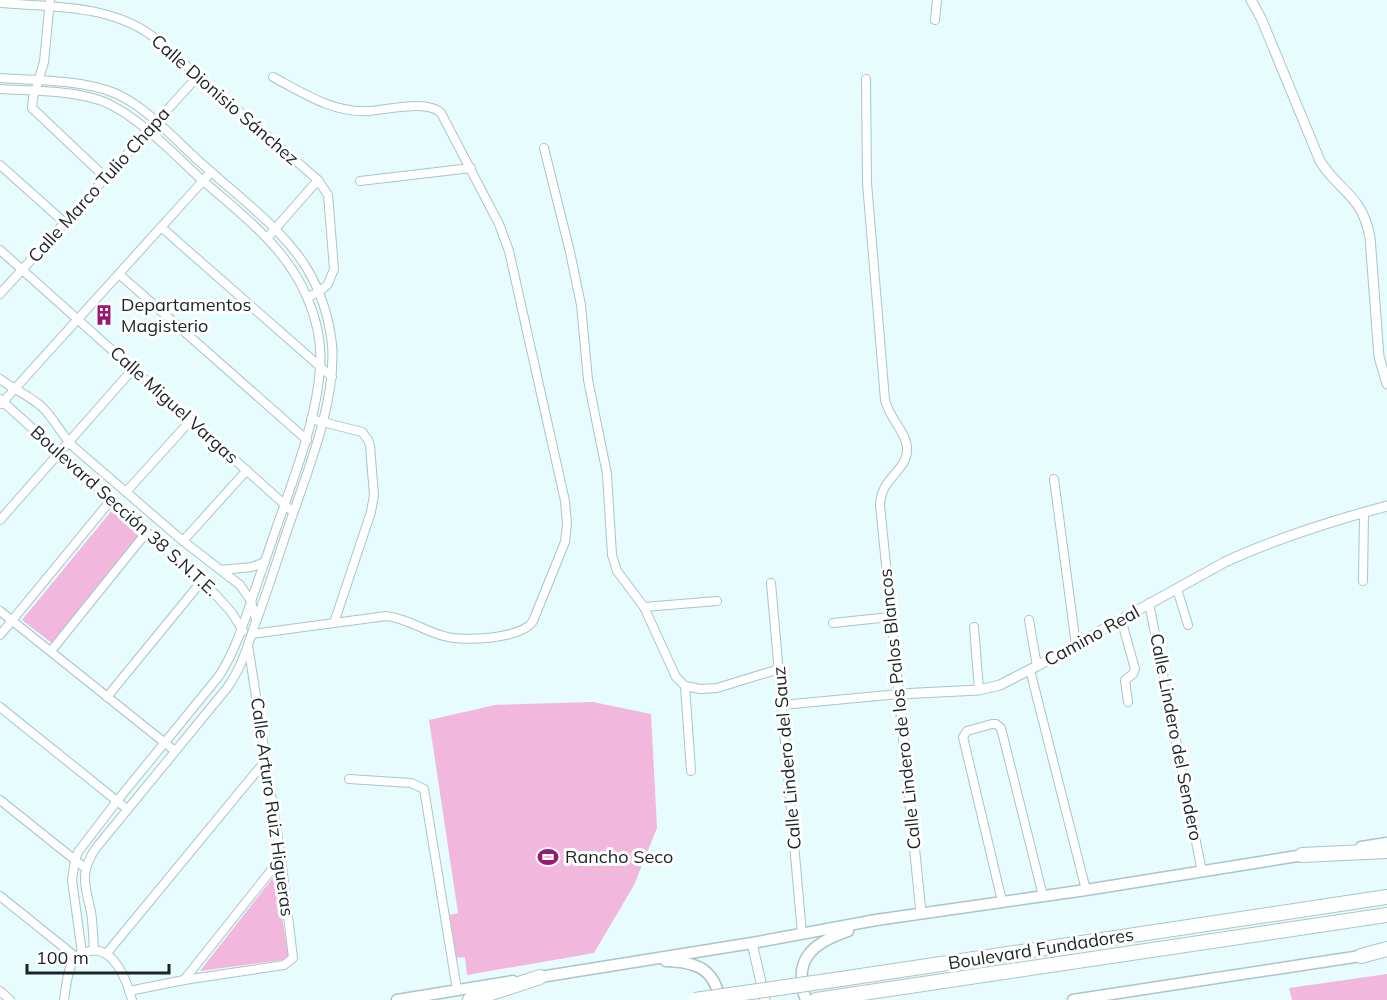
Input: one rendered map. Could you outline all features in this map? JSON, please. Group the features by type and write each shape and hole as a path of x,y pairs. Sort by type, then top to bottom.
{"highway":[{"path":"1302,855 1387,851"},
{"name":"Boulevard Fundadores","path":"696,1000 1387,897"},
{"name":"Boulevard Fundadores","path":"816,1000 1387,915"},
{"path":"1361,956 1387,951"},
{"path":"470,1000 540,977"}],"main road":[{"path":"397,1000 752,943 876,920 1387,843"},
{"path":"806,1000 801,976 810,951 822,941 876,920"},
{"path":"1073,1000 1361,956"},
{"path":"644,960 694,964 706,971 712,978 718,989 720,1000"}],"street":[{"path":"935,20 937,0"},
{"path":"1251,0 1261,18 1320,161 1331,177 1359,205 1367,219 1379,357 1387,384"},
{"name":"Calle Dionisio Sánchez","path":"0,3 50,4 96,11 131,22 151,35 318,180 328,195 334,269 328,284 319,292"},
{"path":"50,4 44,63 32,103 34,111 106,178"},
{"name":"Calle Marco Tulio Chapa","path":"0,294 198,76"},
{"path":"252,634 386,616 451,638 500,636 523,630 533,621 567,533 566,501 509,252 499,224 441,113 433,107 423,106 368,111 344,110 315,99 273,77"},
{"path":"0,78 91,87 126,99 156,122 274,229 295,251 319,292 330,329 332,377 322,422 257,621 234,678 96,848 85,868 84,885 91,914 94,950"},
{"name":"Calle Lindero de los Palos Blancos","path":"866,79 867,183 885,400 889,414 907,444 902,466 882,489 880,505 921,913"},
{"path":"0,88 97,99 120,110 267,238 294,271 308,297 318,334 320,367 311,419 285,504 232,654 219,676 84,842 75,860 72,891 79,955 68,975 64,1000"},
{"path":"544,148 581,305 588,380 607,474 614,563 621,579 644,607 676,676 685,686 700,689 717,688 779,669"},
{"path":"0,165 65,223"},
{"path":"360,181 471,168"},
{"path":"1,402 211,172"},
{"path":"267,238 318,180"},
{"path":"161,227 332,377"},
{"name":"Calle Miguel Vargas","path":"0,250 293,512"},
{"path":"119,274 315,447"},
{"path":"308,297 319,292"},
{"path":"0,520 133,369"},
{"name":"Boulevard Sección 38 S.N.T.E.","path":"0,379 36,402 45,410 68,442 183,541 240,585 251,601 257,621"},
{"name":"Boulevard Sección 38 S.N.T.E.","path":"1,402 226,605 242,629 248,644"},
{"path":"311,419 362,432 370,446 373,483 371,512 334,623"},
{"path":"126,492 191,420"},
{"path":"183,541 247,470"},
{"path":"1054,479 1076,645"},
{"path":"0,635 111,500"},
{"name":"Camino Real","path":"782,705 899,694 979,690 1000,685 1149,603 1256,548 1291,534 1387,506"},
{"path":"1363,581 1364,512"},
{"path":"51,651 147,532"},
{"name":"Boulevard Sección 38 S.N.T.E.","path":"221,570 252,567 265,562"},
{"path":"107,697 201,582"},
{"name":"Calle Lindero del Sauz","path":"771,583 802,934"},
{"path":"1177,589 1188,625"},
{"path":"644,607 717,601"},
{"name":"Calle Lindero del Sendero","path":"1149,603 1202,872"},
{"path":"0,611 175,751"},
{"path":"833,623 890,617"},
{"path":"1121,619 1135,669 1133,674 1125,680 1128,702"},
{"path":"1029,620 1033,668 1086,890"},
{"path":"974,627 979,690"},
{"name":"Calle Arturo Ruiz Higueras","path":"184,980 284,965 292,960 294,954 248,644"},
{"path":"685,686 691,771"},
{"path":"0,706 127,809"},
{"path":"1002,901 963,737 967,731 992,724 1001,728 1043,896"},
{"path":"107,953 266,760"},
{"path":"349,779 411,783 424,789 458,990"},
{"path":"0,800 85,868"},
{"path":"129,991 184,980 280,858"},
{"path":"0,896 79,955"},
{"path":"752,943 765,1000"},
{"path":"79,955 94,950 107,953 114,960 132,1000"},
{"path":"0,991 10,1000"}],"shaded area":[{"path":"113,509 140,534 53,644 22,620"},
{"name":"Rancho Seco","path":"593,702 651,714 657,828 634,885 594,953 467,975 465,957 455,958 449,915 458,913 429,720 495,705"},
{"path":"275,875 289,959 200,971"},
{"path":"1387,974 1387,1000 1292,1000 1289,988"}],"place":[{"name":"Departamentos Magisterio","path":"104,315"},
{"name":"Rancho Seco","path":"548,857"}]}
